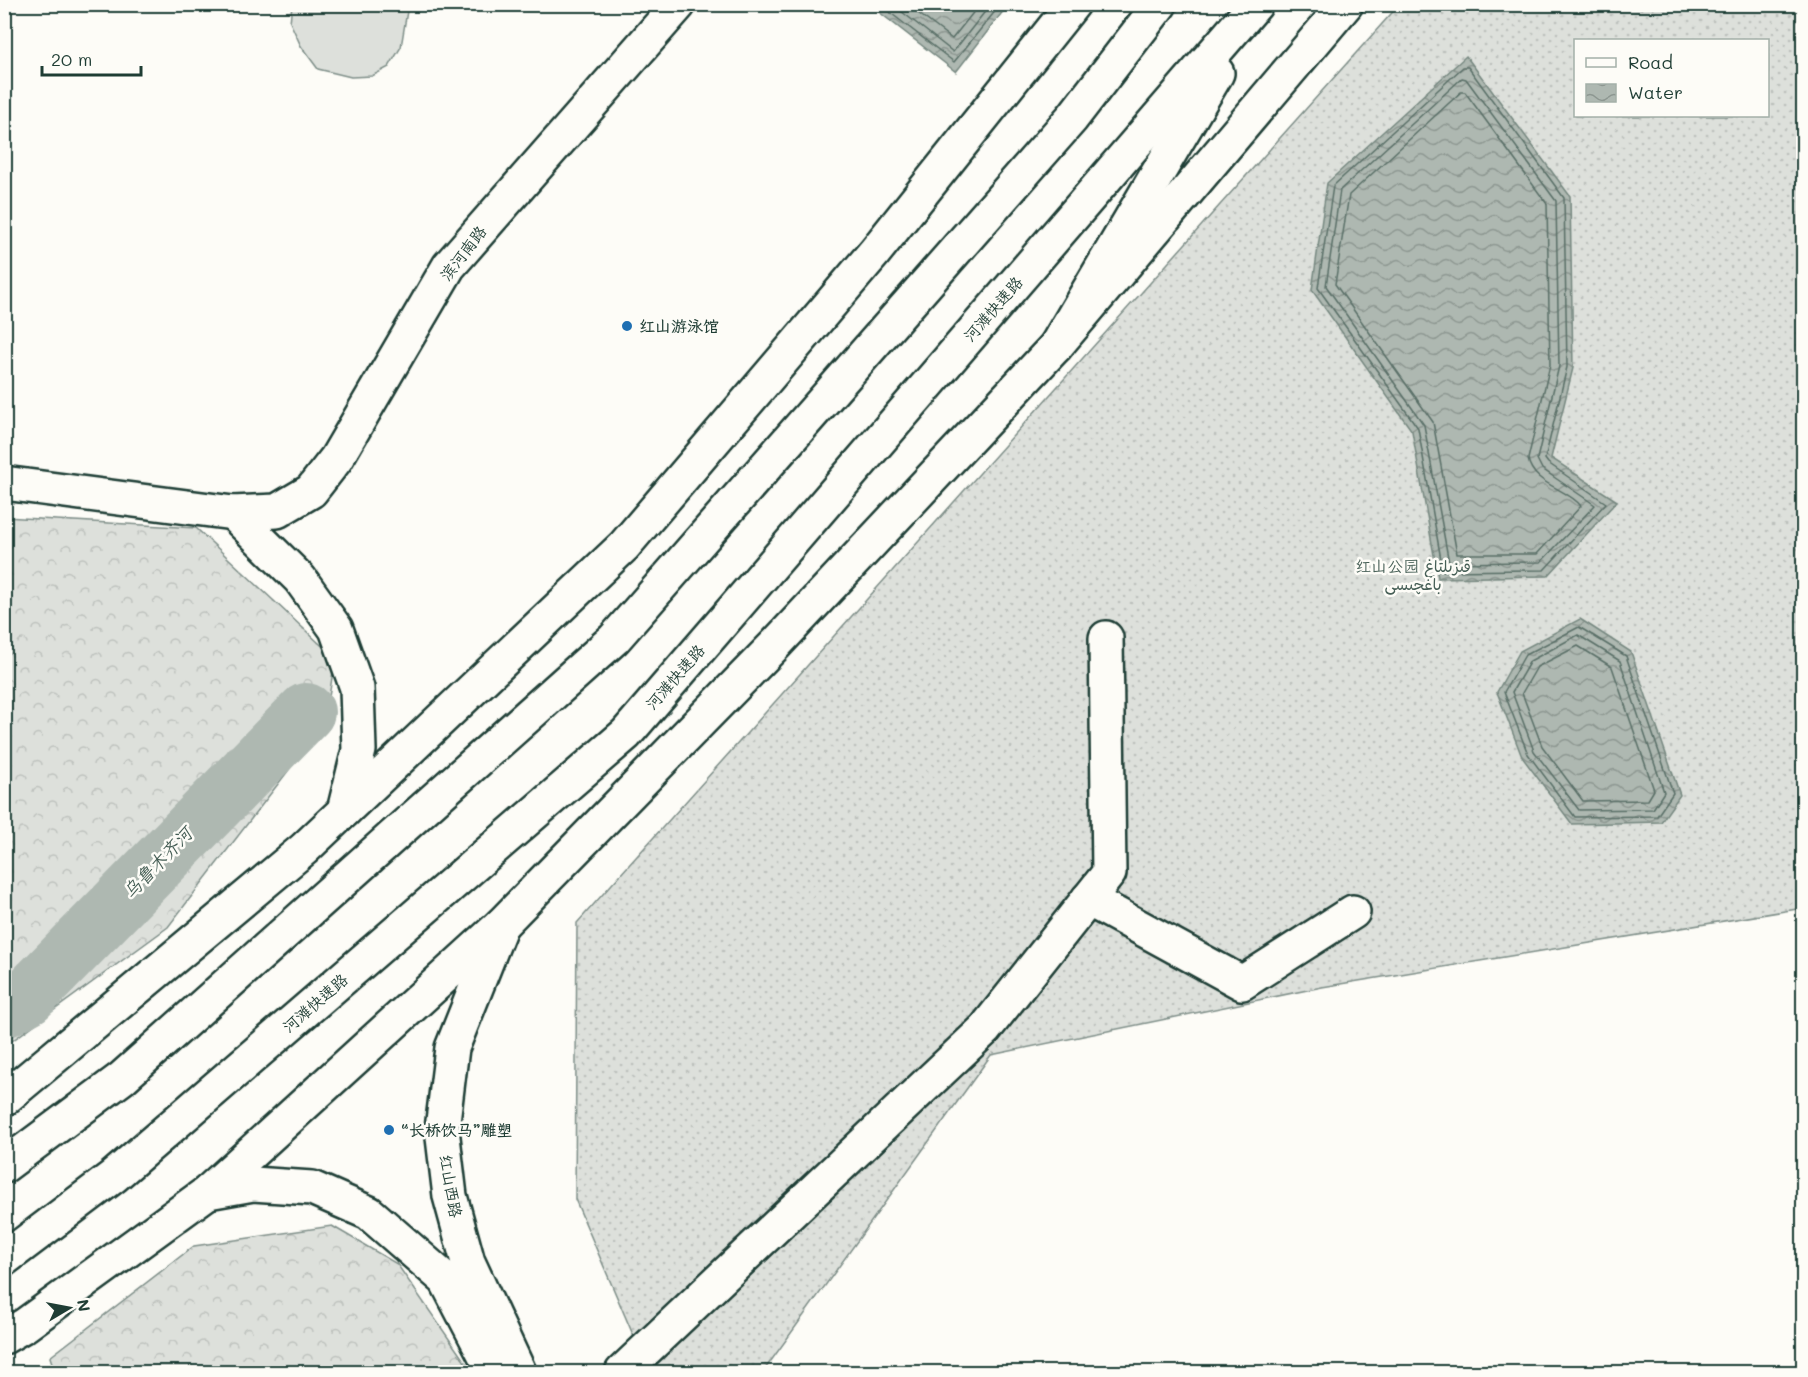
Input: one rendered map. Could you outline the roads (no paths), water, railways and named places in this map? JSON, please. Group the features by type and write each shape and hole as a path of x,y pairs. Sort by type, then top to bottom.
{"main road":[{"name":"滨河南路","path":"4,483 233,513 277,511 311,491 336,459 449,266 680,4"},
{"path":"4,1099 295,856 624,546 874,253 1073,4"},
{"path":"4,1166 122,1078 615,639 1072,118 1160,4"},
{"path":"1056,346 1257,4"},
{"name":"河滩快速路","path":"4,1259 114,1176 626,734 1257,4"},
{"path":"4,1337 25,1325 208,1192 501,925 775,645 1056,346 1346,4"},
{"path":"233,513 300,579 336,629 357,688 359,750 344,811"},
{"path":"622,1372 985,1029 1109,873 1106,638"},
{"path":"1088,899 1242,983 1353,912"},
{"name":"红山西路","path":"501,925 452,1048 442,1129 450,1196 468,1262 519,1372"},
{"path":"208,1192 253,1184 312,1188 369,1213 446,1280 494,1372"}],"water":[{"path":"870,5 1008,5 956,72"},
{"path":"1466,56 1570,196 1573,368 1551,458 1617,501 1548,576 1438,578 1412,431 1312,290 1327,183"},
{"path":"1580,619 1631,652 1680,795 1661,822 1572,824 1522,757 1497,692 1520,651"}],"waterway":[{"name":"乌鲁木齐河","path":"4,1009 28,996 306,712"}],"place":[{"name":"红山游泳馆","path":"627,326"},
{"name":"“长桥饮马”雕塑","path":"389,1130"}],"park label":[{"name":"红山公园 قىزىلتاغ باغچىسى","path":"1413,575"}]}
